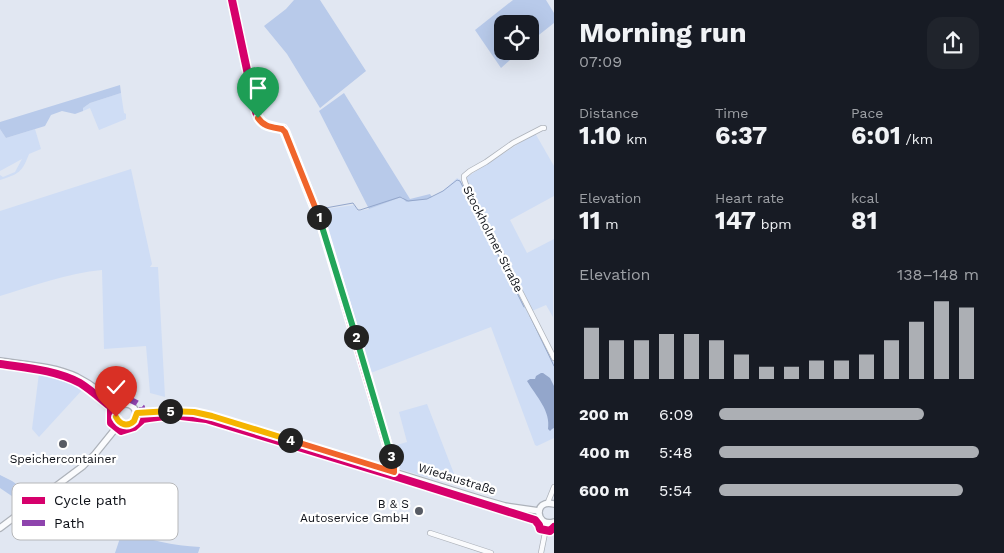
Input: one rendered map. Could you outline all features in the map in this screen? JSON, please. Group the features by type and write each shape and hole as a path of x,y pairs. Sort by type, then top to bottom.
{"main road":[{"path":"0,361 66,372 92,386 119,407"},
{"path":"123,404 130,404 137,413 132,423 126,424 118,420 116,414 119,407 123,404"},
{"name":"Wiedaustraße","path":"137,413 173,410 212,416 505,506 539,511"},
{"path":"60,483 83,466 95,454 120,422"},
{"path":"551,503 542,505 539,511 540,517 544,522 554,522"},
{"path":"0,528 12,519"}],"street":[{"path":"232,0 256,112 264,125 282,129 285,132 317,210 394,472"},
{"name":"Stockholmer Straße","path":"544,128 512,143 470,171 464,176 464,179 554,358"},
{"path":"551,503 554,487"},
{"path":"541,553 547,523"},
{"path":"430,533 491,553"}],"shaded area":[{"path":"294,0 320,0 366,71 320,108 287,54 264,26 286,9"},
{"path":"513,0 546,0 554,13 554,23 539,35 539,15 494,15"},
{"path":"494,15 494,58 475,30"},
{"path":"496,60 510,60 501,68"},
{"path":"120,85 121,93 90,103 83,108 83,111 75,114 62,111 51,115 45,126 6,138 0,129 0,122"},
{"path":"121,93 126,119 99,130 90,108 83,111 83,108 90,103"},
{"path":"344,93 410,199 430,194 432,197 406,202 402,197 369,209 319,111"},
{"path":"0,129 6,138 35,129 41,149 29,154 19,172 0,180 0,175 3,177 15,172 22,159 0,171"},
{"path":"535,133 554,166 554,196 510,220 527,253 554,239 553,317 546,305 532,311 464,179"},
{"path":"131,169 152,264 150,267 158,267 165,397 150,393 146,346 104,349 102,270 63,277 0,296 0,211"},
{"path":"457,178 461,180 554,362 554,438 537,446 535,445 491,327 368,374 319,210 354,205 358,211 402,197 406,202 426,199 443,191"},
{"path":"39,373 58,377 83,389 39,437 32,429"},
{"path":"541,373 550,378 554,386 554,428 550,431 545,410 527,381 535,379"},
{"path":"427,404 458,484 396,468 390,447 407,442 399,412"},
{"path":"0,475 15,483 12,483 12,496 0,488"},
{"path":"119,540 151,540 200,547 198,553 115,553"}],"waterway":[{"path":"320,209 353,203 360,210 400,197 408,201 427,199 443,191 457,180 460,181 470,201"},
{"path":"473,205 524,307"},
{"path":"530,316 554,366"}],"marked path":[{"path":"111,407 118,400 131,400 142,407 143,419"}],"cycle path":[{"path":"232,0 256,112 260,121 283,129 285,132 322,226 394,472"},
{"path":"0,364 51,372 80,383 111,407 111,423 121,431 134,427 143,419 149,418 173,415 206,419 535,520 540,529 550,531 554,527"}],"place":[{"name":"Speichercontainer","path":"63,444"},
{"name":"B & S Autoservice GmbH","path":"419,511"}],"route":[{"path":"116,417 123,424 129,424 134,421 137,413 173,410 194,412 394,472 317,210 285,132 282,129 264,125 258,118"}]}
